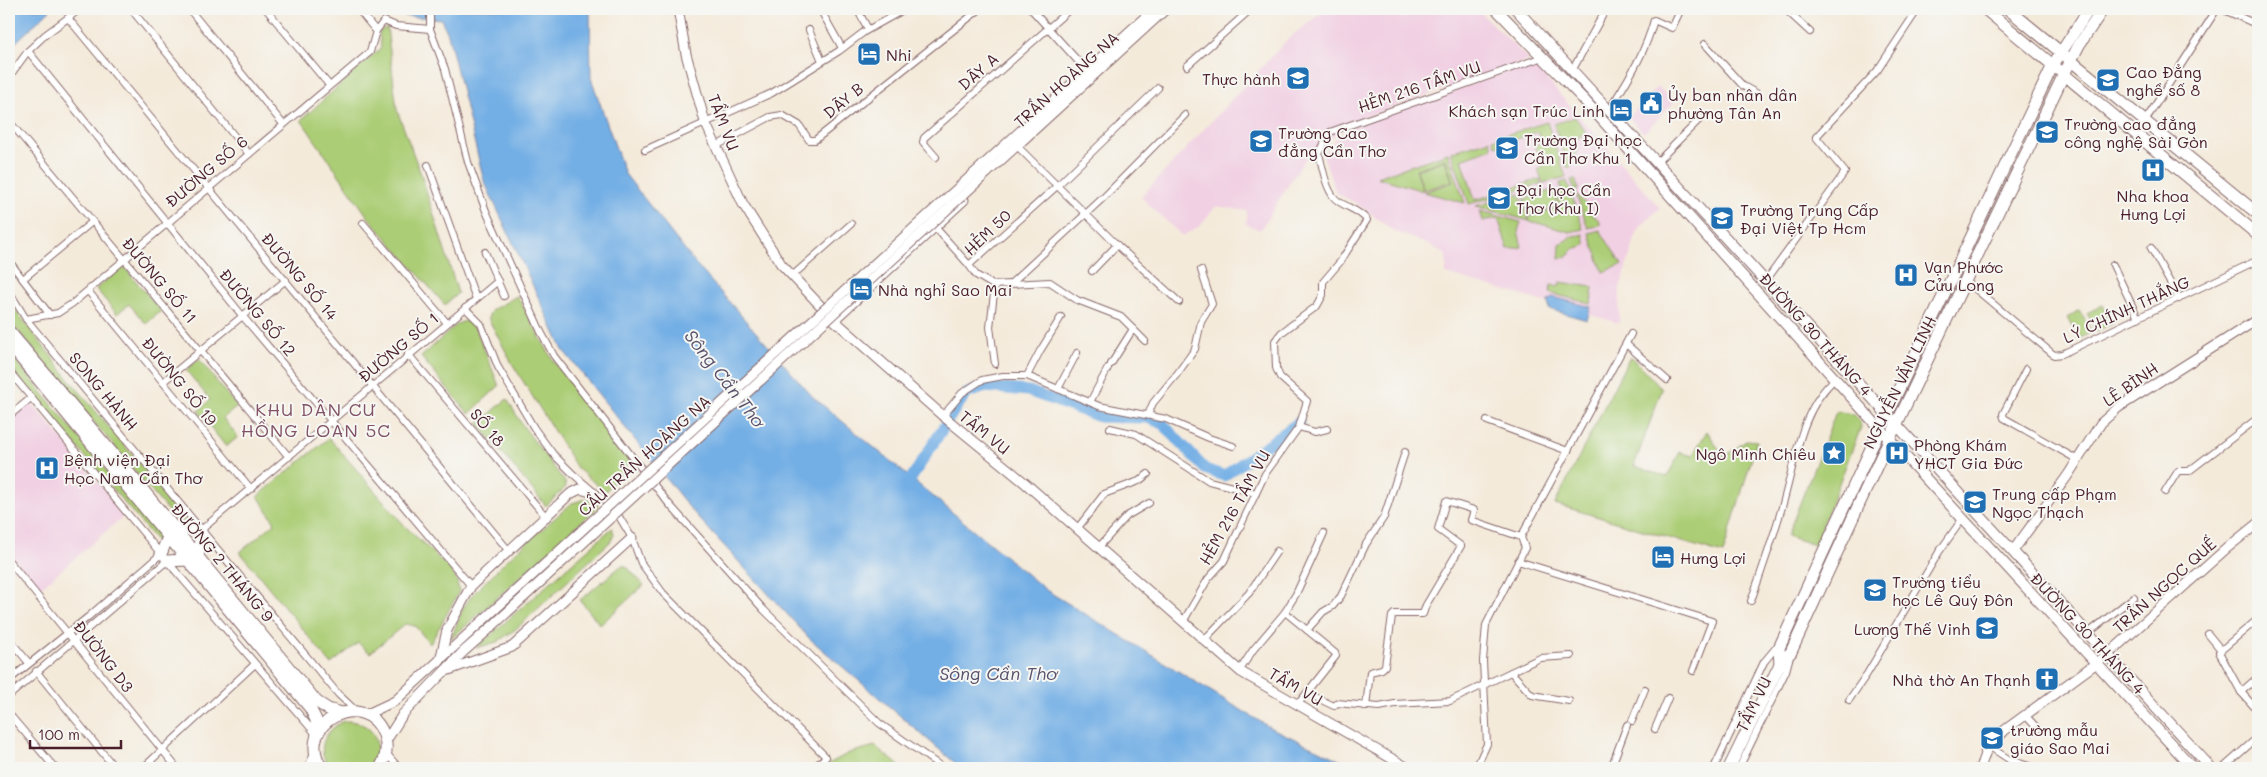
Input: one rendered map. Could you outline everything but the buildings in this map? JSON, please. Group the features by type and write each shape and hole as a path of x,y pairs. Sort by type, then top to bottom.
{"highway":[{"path":"1985,9 2258,235"},
{"path":"2008,9 2258,214"},
{"name":"NGUYỄN VĂN LINH","path":"1780,664 1779,648 1880,428 2053,65 2089,9"},
{"name":"NGUYỄN VĂN LINH","path":"1729,768 1773,676 1780,664 1791,652 1896,426 2064,74 2103,9"},
{"name":"ĐƯỜNG 2 THÁNG 9","path":"9,331 193,559 310,708 316,720 316,753"},
{"name":"ĐƯỜNG 2 THÁNG 9","path":"9,344 171,532"},
{"path":"201,530 193,559 164,557 171,532 201,530"},
{"name":"ĐƯỜNG 2 THÁNG 9","path":"193,559 317,702 328,709 342,713"},
{"path":"317,735 327,721 342,713 362,714 379,726 384,759"},
{"path":"316,753 322,768"}],"main road":[{"name":"TẦM VU","path":"678,9 686,54 705,122 743,204 781,264 834,320 965,435 1077,528 1240,670 1408,768"},
{"name":"TRẦN HOÀNG NA","path":"988,166 1016,145 1154,9"},
{"name":"TRẦN HOÀNG NA","path":"988,166 1089,73 1166,9"},
{"name":"ĐƯỜNG 30 THÁNG 4","path":"1496,9 1586,102 1890,439 2193,768"},
{"name":"ĐƯỜNG 30 THÁNG 4","path":"1516,9 1886,416 2013,551 2106,656 2212,768"},
{"path":"1586,102 1594,95"},
{"path":"823,308 979,163 988,166 990,176 834,320"},
{"name":"CẦU TRẦN HOÀNG NA","path":"440,661 988,166"},
{"name":"CẦU TRẦN HOÀNG NA","path":"446,671 988,166"},
{"path":"1757,291 1764,282"},
{"name":"LÊ BÌNH","path":"2013,551 2078,460 2101,423 2119,407 2258,319"},
{"path":"362,714 395,702 440,661 447,630 471,586 547,518 570,494 580,489 594,493"},
{"name":"TRẦN NGỌC QUẾ","path":"1980,768 1986,751 2005,730 2106,656 2227,548 2258,523"},
{"path":"384,759 403,714 446,671 512,647 632,538"},
{"path":"309,768 316,753"}],"street":[{"path":"9,77 44,35 80,9"},
{"path":"130,9 249,154"},
{"path":"189,9 283,124"},
{"path":"266,9 329,85"},
{"path":"358,9 376,31"},
{"path":"430,9 430,29 446,73 468,162 486,211 541,332 554,356 669,504 764,610 879,724 943,768"},
{"path":"820,9 842,48"},
{"path":"857,9 868,29"},
{"path":"645,150 772,93 868,29 905,9"},
{"name":"DÃY B","path":"716,146 770,117 782,114 799,125 809,140 815,140 980,9"},
{"path":"1031,9 1089,73"},
{"name":"DÃY A","path":"936,157 923,142 924,138 1070,9"},
{"path":"1186,66 1251,9"},
{"path":"1572,71 1606,9"},
{"path":"1614,102 1646,47 1654,20 1672,28 1682,9"},
{"path":"1785,9 1810,32"},
{"path":"1764,282 1845,172 1816,137 1877,71 1918,9"},
{"path":"2145,121 2217,9"},
{"path":"2222,9 2258,25"},
{"name":"ĐƯỜNG SỐ 14","path":"68,18 509,551"},
{"name":"ĐƯỜNG SỐ 6","path":"26,319 50,315 64,309 88,290 123,258 370,52 376,31 384,21 396,26 430,29"},
{"path":"810,30 822,61"},
{"path":"1705,44 1743,86 1756,93"},
{"name":"ĐƯỜNG SỐ 12","path":"28,52 242,315 471,586"},
{"name":"HẺM 216 TẦM VU","path":"1183,622 1208,579 1224,560 1265,474 1299,427 1307,401 1280,377 1276,368 1275,341 1281,334 1317,306 1322,295 1323,282 1340,262 1367,220 1358,211 1337,200 1332,195 1319,154 1330,132 1543,57"},
{"name":"HẺM 50","path":"995,285 976,274 969,265 1057,186 1158,88"},
{"path":"1009,285 1086,214 1185,115"},
{"path":"1656,163 1701,118"},
{"name":"ĐƯỜNG SỐ 11","path":"9,121 289,457"},
{"path":"1016,145 1117,245 1179,302"},
{"path":"428,164 476,299"},
{"path":"23,279 92,222"},
{"path":"363,223 448,323"},
{"path":"792,276 851,224"},
{"path":"935,227 969,265"},
{"path":"1092,271 1117,245"},
{"path":"2151,248 2180,299"},
{"path":"485,252 504,296"},
{"name":"LÝ CHÍNH THẮNG","path":"1966,281 2054,355 2062,354 2258,260"},
{"path":"9,261 50,315"},
{"path":"2112,265 2138,318"},
{"path":"1148,415 1153,403 1195,349 1201,322 1212,304 1200,270"},
{"path":"163,382 286,280"},
{"name":"ĐƯỜNG SỐ 1","path":"201,530 332,421 408,354 498,281"},
{"path":"995,364 990,327 995,285 1050,282 1077,300 1121,317 1145,340"},
{"name":"ĐƯỜNG SỐ 19","path":"88,290 251,489"},
{"name":"SONG HÀNH","path":"9,291 26,319 201,530 338,694 362,714"},
{"path":"465,308 481,324 498,367 534,428 553,454 615,510 632,538 641,563 663,593 826,757 813,768"},
{"path":"1027,376 1060,317"},
{"path":"1090,402 1133,329"},
{"path":"1476,768 1487,744 1484,685 1486,625 1525,548 1521,537 1631,334"},
{"path":"1626,344 1667,380"},
{"path":"1058,389 1077,353"},
{"name":"SỐ 18","path":"408,354 547,518"},
{"path":"2026,369 2003,414 2004,418 2078,460"},
{"path":"9,371 164,557 317,735"},
{"path":"943,416 962,394 982,380 1003,376 1027,376 1090,402 1120,411 1166,419 1209,438 1233,446"},
{"path":"1751,601 1782,507 1810,410 1821,393 1836,378"},
{"path":"9,416 31,398"},
{"path":"2165,492 2178,471 2189,471 2258,418"},
{"path":"1486,421 1568,451"},
{"path":"1299,427 1315,432 1327,429"},
{"path":"1110,428 1136,434 1209,481 1256,493"},
{"path":"1308,630 1323,612 1333,606 1341,596 1366,544 1384,517 1405,452"},
{"path":"1077,528 1104,494 1139,481 1148,474"},
{"path":"1366,707 1370,672 1382,669 1385,666 1392,616 1394,614 1423,614 1426,605 1461,546 1438,529 1446,501 1474,510 1471,520 1521,537"},
{"path":"1098,548 1127,516 1149,503"},
{"path":"1849,700 1868,674 1938,552 1963,518"},
{"path":"1240,670 1253,650 1285,612 1296,594 1324,533"},
{"path":"1204,640 1249,593 1277,551"},
{"path":"9,680 164,557"},
{"path":"9,696 74,641 164,557"},
{"name":"ĐƯỜNG D3","path":"9,561 177,768"},
{"path":"1518,561 1712,621 1693,670"},
{"path":"2087,634 2134,597"},
{"path":"1285,612 1336,653 1336,656 1298,704"},
{"path":"2257,621 2218,652 2241,692 2258,711"},
{"path":"2208,634 2221,650"},
{"path":"9,639 29,663"},
{"path":"1714,768 1764,662 1783,639"},
{"name":"TẦM VU","path":"1739,768 1786,671 1791,652"},
{"path":"1307,693 1334,706 1337,704 1378,707 1395,704 1450,701 1540,658 1571,656"},
{"path":"143,768 255,664"},
{"path":"36,672 115,768"},
{"path":"1511,672 1532,694 1569,702"},
{"path":"2241,692 2258,677"},
{"path":"1611,768 1645,689"},
{"path":"1655,729 1668,698"},
{"path":"9,714 55,768"},
{"path":"2025,716 2038,730"},
{"path":"2223,768 2258,736"},
{"path":"1990,747 2010,760 2035,768"},
{"path":"384,759 399,768"}],"shaded area":[{"name":"Trường Cao đẳng Cần Thơ","path":"1327,9 1477,9 1529,60 1350,122 1304,160 1260,230 1246,224 1247,211 1216,206 1200,226 1182,236 1141,197 1290,37"},
{"name":"Đại học Cần Thơ (Khu I)","path":"1532,63 1660,208 1638,229 1620,288 1619,323 1446,274 1446,255 1432,246 1394,231 1356,203 1336,193 1323,155 1336,138 1351,127"},
{"path":"1658,87 1674,102 1644,133 1628,117"},
{"name":"Bệnh viện Đại Học Nam Cần Thơ","path":"31,402 125,515 39,589 9,552 9,421"}],"green space":[{"path":"387,27 397,110 422,177 458,293 445,305 368,217 301,120 381,48 379,32"},
{"path":"1575,117 1586,132 1571,143 1578,153 1570,158 1572,165 1568,169 1554,124"},
{"path":"1547,122 1566,177 1543,183 1538,169 1543,167 1535,145 1542,142 1538,132 1496,146 1493,139"},
{"path":"1490,140 1492,148 1462,159 1475,200 1540,179 1541,184 1469,204 1451,152"},
{"path":"1448,153 1465,203 1424,192 1453,182 1446,159 1416,169 1423,191 1377,177"},
{"path":"1445,160 1452,181 1424,190 1417,170"},
{"path":"1575,179 1578,187 1576,193 1589,208 1588,211 1600,221 1600,225 1588,228 1571,180"},
{"path":"1567,181 1583,229 1570,232 1530,221 1529,217 1560,207 1556,194 1562,192 1560,183"},
{"path":"1553,190 1558,206 1529,215 1524,199"},
{"path":"1520,194 1529,221 1476,206"},
{"path":"1480,211 1521,222 1518,231 1522,247 1508,249 1498,218 1483,221"},
{"path":"1600,230 1622,265 1603,272 1589,233"},
{"path":"1583,234 1586,245 1573,249 1570,255 1559,259 1560,244 1571,237"},
{"path":"123,266 161,311 146,324 129,304 117,314 96,289"},
{"path":"1560,282 1593,287 1591,304 1550,293 1551,285 1559,287"},
{"path":"517,296 554,362 631,462 605,492 577,468 513,365 489,320 492,310"},
{"path":"9,302 69,379 188,522 177,520 167,510 11,322 9,319"},
{"path":"2103,305 2112,324 2096,331 2087,313"},
{"path":"2079,310 2092,332 2079,339 2067,318"},
{"path":"465,321 472,323 475,327 499,386 469,414 421,357 457,324"},
{"path":"9,352 163,540 159,544 9,366"},
{"path":"1630,356 1662,389 1634,466 1667,477 1680,452 1692,456 1707,431 1724,457 1747,440 1757,441 1723,554 1555,504"},
{"path":"199,359 237,407 223,418 238,437 226,447 198,411 210,400 186,370"},
{"path":"507,399 523,426 565,482 566,487 546,506 478,424"},
{"path":"1836,412 1852,415 1858,419 1861,427 1815,545 1787,536"},
{"path":"329,438 406,527 451,570 457,581 459,592 430,644 415,626 405,624 370,653 358,643 331,664 240,552 275,523 258,496"},
{"path":"586,499 596,502 598,507 451,639 463,608 473,594 509,558 572,503"},
{"path":"612,528 614,534 611,541 516,629 497,642 476,648"},
{"path":"621,566 626,566 644,585 600,625 580,600"},
{"path":"344,721 363,725 374,736 376,751 374,759 368,768 332,768 326,762 322,748 327,735 331,729"},
{"path":"875,746 902,768 821,768 849,753"}],"water":[{"path":"9,9 51,9 17,41 9,52"},
{"name":"Sông Cần Thơ","path":"391,9 590,9 591,78 625,174 694,262 813,397 1046,590 1269,727 1358,768 961,768 809,638 693,512 563,350 484,181 448,34 441,19 405,16"},
{"path":"1553,297 1591,307 1587,320 1549,309 1548,301"}],"waterway":[{"path":"911,479 957,406 968,393 986,387 1028,391 1100,417 1148,418 1163,424 1205,469 1224,476 1299,422"}],"place":[{"name":"Nhi","path":"869,54"},
{"name":"Thực hành","path":"1298,78"},
{"name":"Cao Đẳng nghề số 8","path":"2108,80"},
{"name":"Ủy ban nhân dân phường Tân An","path":"1651,103"},
{"name":"Khách sạn Trúc Linh","path":"1621,110"},
{"name":"Trường cao đẳng công nghệ Sài Gòn","path":"2047,132"},
{"name":"Trường Cao đẳng Cần Thơ","path":"1261,141"},
{"name":"Trường Đại học Cần Thơ Khu 1","path":"1507,148"},
{"name":"Nha khoa Hưng Lợi","path":"2153,170"},
{"name":"Đại học Cần Thơ (Khu I)","path":"1499,198"},
{"name":"Trường Trung Cấp Đại Việt Tp Hcm","path":"1722,218"},
{"name":"Vạn Phước Cửu Long","path":"1906,275"},
{"name":"Nhà nghỉ Sao Mai","path":"861,289"},
{"name":"Ngô Minh Chiêu","path":"1834,453"},
{"name":"Phòng Khám YHCT Gia Đức","path":"1897,453"},
{"name":"Bệnh viện Đại Học Nam Cần Thơ","path":"47,468"},
{"name":"Trung cấp Phạm Ngọc Thạch","path":"1975,502"},
{"name":"Hưng Lợi","path":"1663,557"},
{"name":"Trường tiểu học Lê Quý Đôn","path":"1875,590"},
{"name":"Lương Thế Vinh","path":"1987,628"},
{"name":"Nhà thờ An Thạnh","path":"2047,679"},
{"name":"trường mẫu giáo Sao Mai","path":"1992,738"}],"district":[{"name":"KHU DÂN CƯ HỒNG LOAN 5C","path":"316,419"}]}
